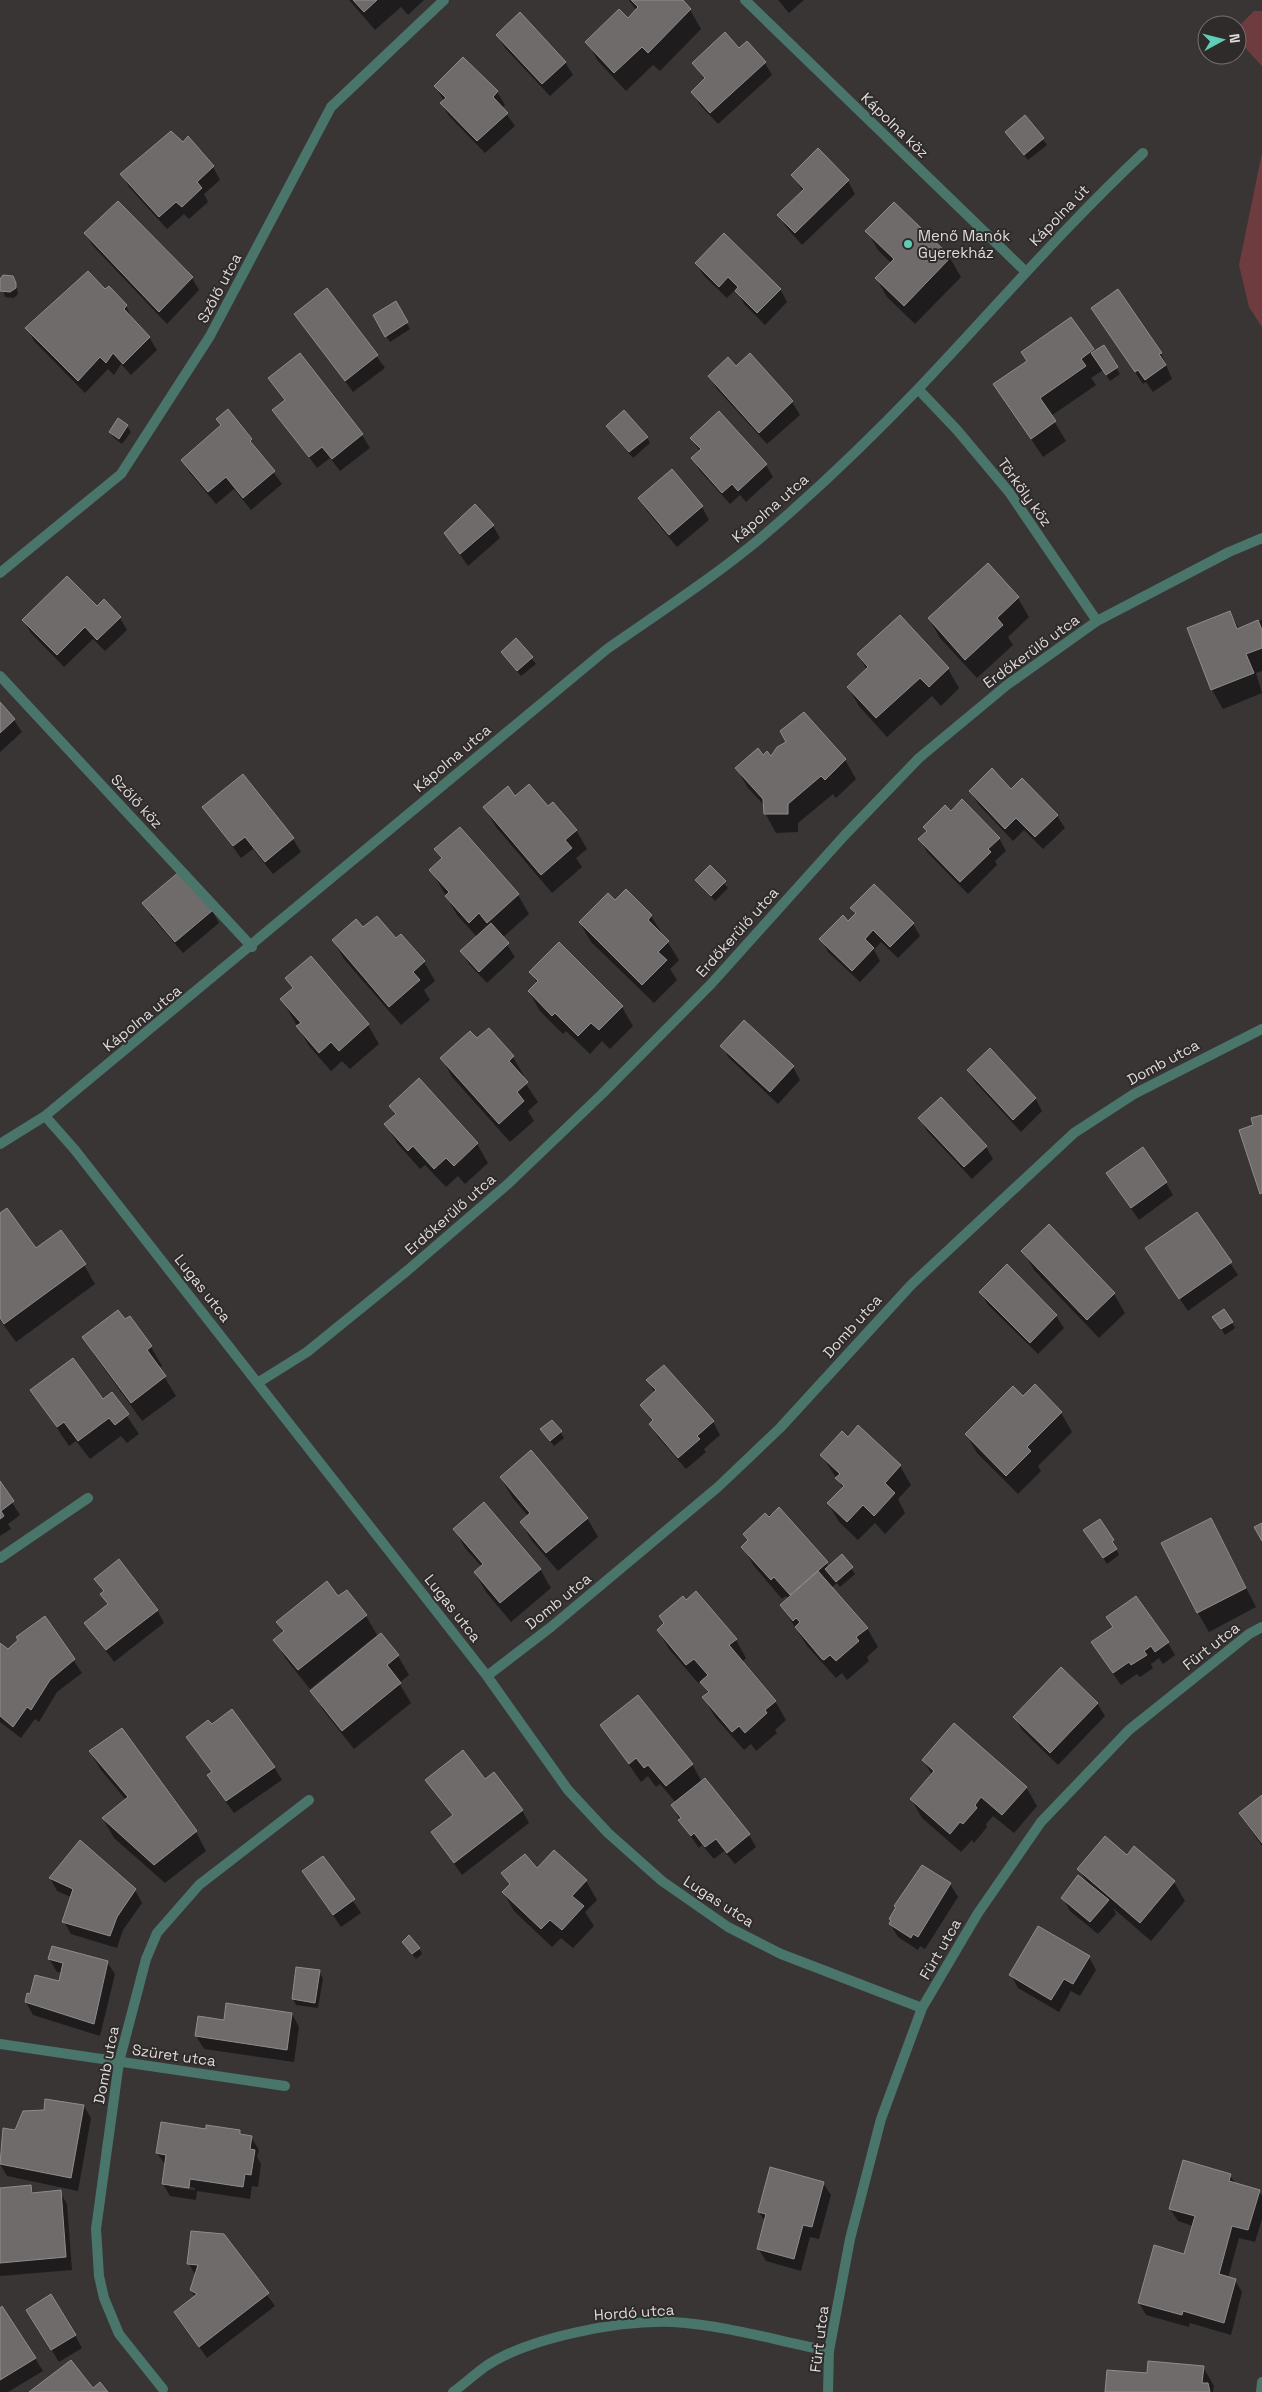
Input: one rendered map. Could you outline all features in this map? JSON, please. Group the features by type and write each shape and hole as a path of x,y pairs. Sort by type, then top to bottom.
{"street":[{"name":"Szőlő utca","path":"0,572 121,474 210,336 331,107 444,0"},
{"name":"Kápolna köz","path":"745,0 1026,272"},
{"name":"Kápolna út","path":"918,388 1088,205 1143,153"},
{"name":"Törköly köz","path":"918,388 957,430 1009,492 1097,621"},
{"name":"Kápolna utca","path":"0,1144 46,1116 252,947 370,845 607,649 700,585 762,536 825,479 918,388"},
{"name":"Erdőkerülő utca","path":"259,1382 307,1352 408,1270 509,1183 602,1094 712,983 844,836 919,758 1007,685 1097,621 1229,552 1262,538"},
{"name":"Szőlő köz","path":"0,676 252,947"},
{"name":"Domb utca","path":"487,1676 551,1627 718,1487 780,1428 912,1284 1074,1133 1134,1094 1262,1029"},
{"name":"Lugas utca","path":"46,1116 259,1382 487,1676 568,1790 608,1833 662,1881 728,1927 781,1954 922,2008"},
{"path":"0,1558 88,1498"},
{"name":"Fürt utca","path":"828,2392 829,2351 850,2239 881,2119 922,2008 978,1913 1041,1822 1129,1730 1249,1634 1262,1627"},
{"name":"Domb utca","path":"163,2389 119,2334 104,2298 99,2276 96,2229 119,2062 146,1959 157,1933 199,1885 309,1800"},
{"name":"Szüret utca","path":"0,2044 285,2086"},
{"name":"Hordó utca","path":"453,2392 487,2366 529,2346 586,2331 618,2326 672,2322 725,2329 829,2351"},
{"path":"1261,2392 1262,2382"}],"shaded area":[{"path":"1254,11 1262,11 1262,66 1247,50 1247,18"},
{"path":"1262,153 1262,327 1249,307 1239,265"}],"building":[{"path":"353,0 377,0 364,12"},
{"path":"631,0 683,0 691,9 648,53 642,47 614,73 585,42 619,9 628,18 638,7"},
{"path":"520,12 566,62 542,84 496,35"},
{"path":"725,32 739,48 747,41 766,62 710,113 691,92 705,78 692,63"},
{"path":"463,57 498,91 493,97 508,113 477,141 440,103 446,98 434,86"},
{"path":"1025,115 1044,138 1024,155 1005,132"},
{"path":"171,131 183,142 188,136 214,166 197,182 202,188 182,207 176,202 159,217 120,174"},
{"path":"818,148 849,180 795,233 777,215 804,189 791,175"},
{"path":"118,201 193,277 159,312 84,233"},
{"name":"Menő Manók Gyerekház","path":"894,202 951,257 904,306 875,278 894,259 865,231"},
{"path":"724,233 781,289 757,313 735,291 738,287 728,277 719,287 695,263"},
{"path":"88,271 105,289 109,286 127,305 124,309 150,337 123,364 113,353 106,363 100,357 78,381 25,328"},
{"path":"3,275 13,276 16,283 16,288 10,292 0,291 0,279"},
{"path":"327,288 378,355 345,381 294,314"},
{"path":"1118,289 1162,353 1159,354 1166,365 1145,380 1138,370 1135,372 1091,308"},
{"path":"396,301 408,322 385,337 373,315"},
{"path":"1071,317 1094,349 1081,359 1086,366 1040,398 1056,421 1031,439 993,384 1027,361 1021,352"},
{"path":"1104,345 1118,367 1106,375 1091,353"},
{"path":"300,353 363,434 332,459 322,447 309,457 272,410 285,400 268,378"},
{"path":"750,353 793,401 759,433 708,376 728,357 736,366"},
{"path":"228,409 252,439 250,441 275,471 243,498 226,477 208,492 181,460 221,425 216,419"},
{"path":"624,410 648,437 629,452 606,426"},
{"path":"719,411 767,464 738,491 732,484 722,493 691,458 701,449 690,438"},
{"path":"118,418 128,425 119,439 109,432"},
{"path":"672,469 703,506 669,535 638,498"},
{"path":"475,504 494,525 460,554 444,533"},
{"path":"988,563 1019,597 997,618 1003,625 965,660 928,618"},
{"path":"67,576 97,606 104,599 121,617 97,640 85,627 57,655 22,620"},
{"path":"1230,611 1237,629 1258,620 1262,630 1262,648 1246,654 1254,673 1211,690 1187,628"},
{"path":"900,615 949,668 929,687 920,678 876,718 847,687 868,667 857,654"},
{"path":"516,638 533,657 517,671 501,652"},
{"path":"0,702 15,719 0,733"},
{"path":"804,712 846,759 825,780 821,776 788,804 788,814 764,814 763,799 735,768 758,748 763,755 767,751 771,756 777,747 786,742 780,731"},
{"path":"992,768 1011,789 1022,778 1058,815 1035,837 1016,818 1005,829 969,791"},
{"path":"243,774 294,838 265,862 245,837 233,846 202,807"},
{"path":"529,784 548,806 553,802 577,830 565,840 572,848 541,875 483,807 508,786 515,796"},
{"path":"962,799 1000,838 988,849 991,852 960,882 918,839 927,831 923,827 945,805 951,811"},
{"path":"460,827 519,894 487,923 479,913 469,923 445,896 449,892 429,870 442,858 434,849"},
{"path":"710,865 726,881 711,896 695,880"},
{"path":"180,871 213,910 175,942 142,903"},
{"path":"874,884 914,923 890,947 873,930 865,939 874,948 852,971 819,939 843,915 848,921 856,913 850,908"},
{"path":"626,889 652,915 648,920 669,941 658,952 667,960 642,985 579,922 608,893 615,900"},
{"path":"377,916 396,938 401,934 425,961 413,972 420,980 389,1007 332,940 356,919 363,927"},
{"path":"491,923 509,943 479,972 460,951"},
{"path":"559,942 623,1006 599,1030 591,1023 578,1036 555,1013 552,1016 528,991 538,981 529,972"},
{"path":"311,956 369,1024 339,1051 331,1042 319,1053 296,1026 301,1023 280,999 293,988 285,978"},
{"path":"744,1020 794,1066 770,1092 720,1046"},
{"path":"489,1028 514,1056 509,1061 528,1082 517,1092 524,1101 499,1124 440,1058 470,1031 477,1038"},
{"path":"990,1048 1036,1098 1013,1120 967,1070"},
{"path":"419,1078 478,1143 454,1166 446,1158 434,1169 413,1146 408,1151 384,1124 396,1114 389,1106"},
{"path":"941,1097 987,1146 964,1167 918,1118"},
{"path":"1262,1115 1262,1193 1260,1194 1239,1130 1253,1125 1251,1118"},
{"path":"1143,1147 1167,1182 1131,1208 1106,1173"},
{"path":"7,1208 36,1248 61,1230 86,1264 4,1324 0,1318 0,1213"},
{"path":"1197,1212 1232,1262 1179,1299 1145,1248"},
{"path":"1049,1224 1115,1293 1087,1320 1021,1251"},
{"path":"1007,1264 1057,1315 1030,1343 979,1292"},
{"path":"1224,1309 1233,1322 1221,1329 1212,1317"},
{"path":"118,1310 125,1319 130,1316 152,1346 147,1350 166,1376 131,1403 82,1337"},
{"path":"73,1358 103,1399 112,1392 129,1414 115,1425 109,1418 78,1441 64,1422 57,1427 30,1390"},
{"path":"664,1365 714,1421 697,1436 700,1439 678,1458 649,1424 653,1420 640,1405 656,1390 646,1380"},
{"path":"1035,1384 1062,1412 1027,1447 1031,1451 1006,1476 965,1434 1013,1386 1023,1396"},
{"path":"552,1420 562,1431 550,1441 540,1429"},
{"path":"858,1425 901,1465 885,1483 895,1493 874,1516 863,1505 847,1522 827,1503 844,1486 835,1478 840,1474 820,1455 842,1431 848,1437"},
{"path":"531,1450 588,1518 546,1553 520,1522 530,1513 500,1477"},
{"path":"0,1481 14,1501 1,1511 4,1516 0,1519"},
{"path":"484,1502 541,1569 500,1603 474,1572 483,1564 453,1529"},
{"path":"779,1507 828,1562 790,1595 774,1577 771,1580 741,1547 748,1540 743,1534 765,1513 769,1517"},
{"path":"1211,1518 1246,1588 1197,1613 1161,1543"},
{"path":"1100,1519 1114,1540 1112,1541 1117,1549 1103,1558 1083,1530"},
{"path":"1262,1523 1262,1541 1254,1527"},
{"path":"842,1554 853,1567 836,1582 825,1569"},
{"path":"119,1559 158,1610 106,1650 84,1623 108,1604 100,1594 104,1591 94,1579"},
{"path":"818,1571 868,1628 856,1637 859,1641 836,1661 830,1655 824,1660 822,1659 795,1627 800,1622 796,1618 793,1621 780,1605"},
{"path":"327,1581 338,1596 347,1590 367,1615 298,1670 273,1640 284,1631 276,1622"},
{"path":"696,1591 737,1639 729,1645 776,1701 765,1710 767,1713 745,1733 739,1726 732,1732 702,1697 709,1692 700,1682 708,1675 694,1659 686,1665 657,1630 664,1623 659,1616 683,1596 686,1600"},
{"path":"1136,1596 1169,1642 1155,1652 1151,1646 1144,1651 1147,1655 1131,1665 1129,1662 1113,1673 1091,1642 1113,1627 1106,1617"},
{"path":"45,1616 75,1659 50,1680 31,1710 27,1707 13,1727 0,1716 0,1643 8,1649 18,1640 16,1637"},
{"path":"381,1633 399,1655 387,1665 401,1683 342,1731 310,1691"},
{"path":"1061,1667 1098,1703 1050,1753 1013,1717"},
{"path":"638,1695 693,1764 666,1786 648,1765 644,1768 636,1758 629,1764 600,1725"},
{"path":"232,1709 275,1767 226,1801 207,1775 212,1772 186,1737 208,1720 212,1724"},
{"path":"954,1723 1027,1787 1002,1815 981,1797 975,1805 977,1808 963,1824 960,1822 950,1834 910,1799 934,1771 922,1760"},
{"path":"122,1728 197,1831 154,1865 102,1818 128,1797 89,1751"},
{"path":"463,1750 485,1779 494,1772 523,1810 454,1863 431,1832 453,1815 425,1780"},
{"path":"705,1778 750,1834 727,1853 716,1839 705,1847 694,1833 691,1836 678,1820 681,1818 671,1805"},
{"path":"1262,1795 1262,1843 1239,1813"},
{"path":"1105,1836 1127,1855 1134,1846 1175,1881 1140,1923 1077,1869"},
{"path":"80,1840 136,1889 117,1917 110,1936 62,1922 73,1889 49,1878"},
{"path":"554,1850 587,1880 572,1896 584,1906 562,1930 550,1920 541,1929 502,1892 510,1884 501,1873 525,1854 537,1868"},
{"path":"323,1856 355,1899 333,1915 302,1871"},
{"path":"922,1865 951,1883 918,1937 913,1934 911,1938 889,1924 891,1920 889,1919 896,1907 894,1906"},
{"path":"1078,1875 1109,1900 1090,1922 1061,1898"},
{"path":"1038,1926 1090,1956 1073,1984 1064,1979 1051,2000 1009,1975"},
{"path":"409,1935 420,1948 412,1954 402,1942"},
{"path":"52,1946 108,1961 94,2024 25,2002 27,1993 30,1994 35,1975 59,1981 63,1963 48,1959"},
{"path":"296,1967 320,1970 315,2003 292,1999"},
{"path":"226,2003 292,2013 287,2050 195,2036 198,2016 224,2020"},
{"path":"45,2099 84,2105 71,2178 0,2164 3,2128 15,2130 23,2111 44,2110"},
{"path":"161,2122 206,2129 206,2125 240,2130 240,2134 252,2136 250,2149 255,2150 251,2175 245,2174 243,2187 190,2179 189,2188 162,2184 166,2155 156,2153"},
{"path":"1183,2160 1231,2174 1229,2181 1260,2190 1248,2230 1232,2226 1219,2274 1236,2279 1224,2323 1183,2311 1182,2315 1138,2303 1154,2245 1184,2254 1195,2216 1169,2209"},
{"path":"770,2167 824,2182 812,2227 803,2225 794,2259 757,2249 766,2214 758,2212"},
{"path":"31,2185 32,2193 61,2190 66,2257 0,2263 0,2188"},
{"path":"191,2231 224,2234 269,2293 199,2347 174,2312 197,2294 190,2290 198,2265 187,2264"},
{"path":"51,2294 76,2335 51,2350 26,2310"},
{"path":"2,2306 36,2358 0,2380 0,2308"},
{"path":"71,2360 93,2388 100,2382 108,2392 29,2392"},
{"path":"1148,2361 1204,2366 1202,2383 1208,2383 1210,2392 1105,2392 1107,2370 1147,2373"}],"place":[{"name":"Menő Manók Gyerekház","path":"908,244"}]}
